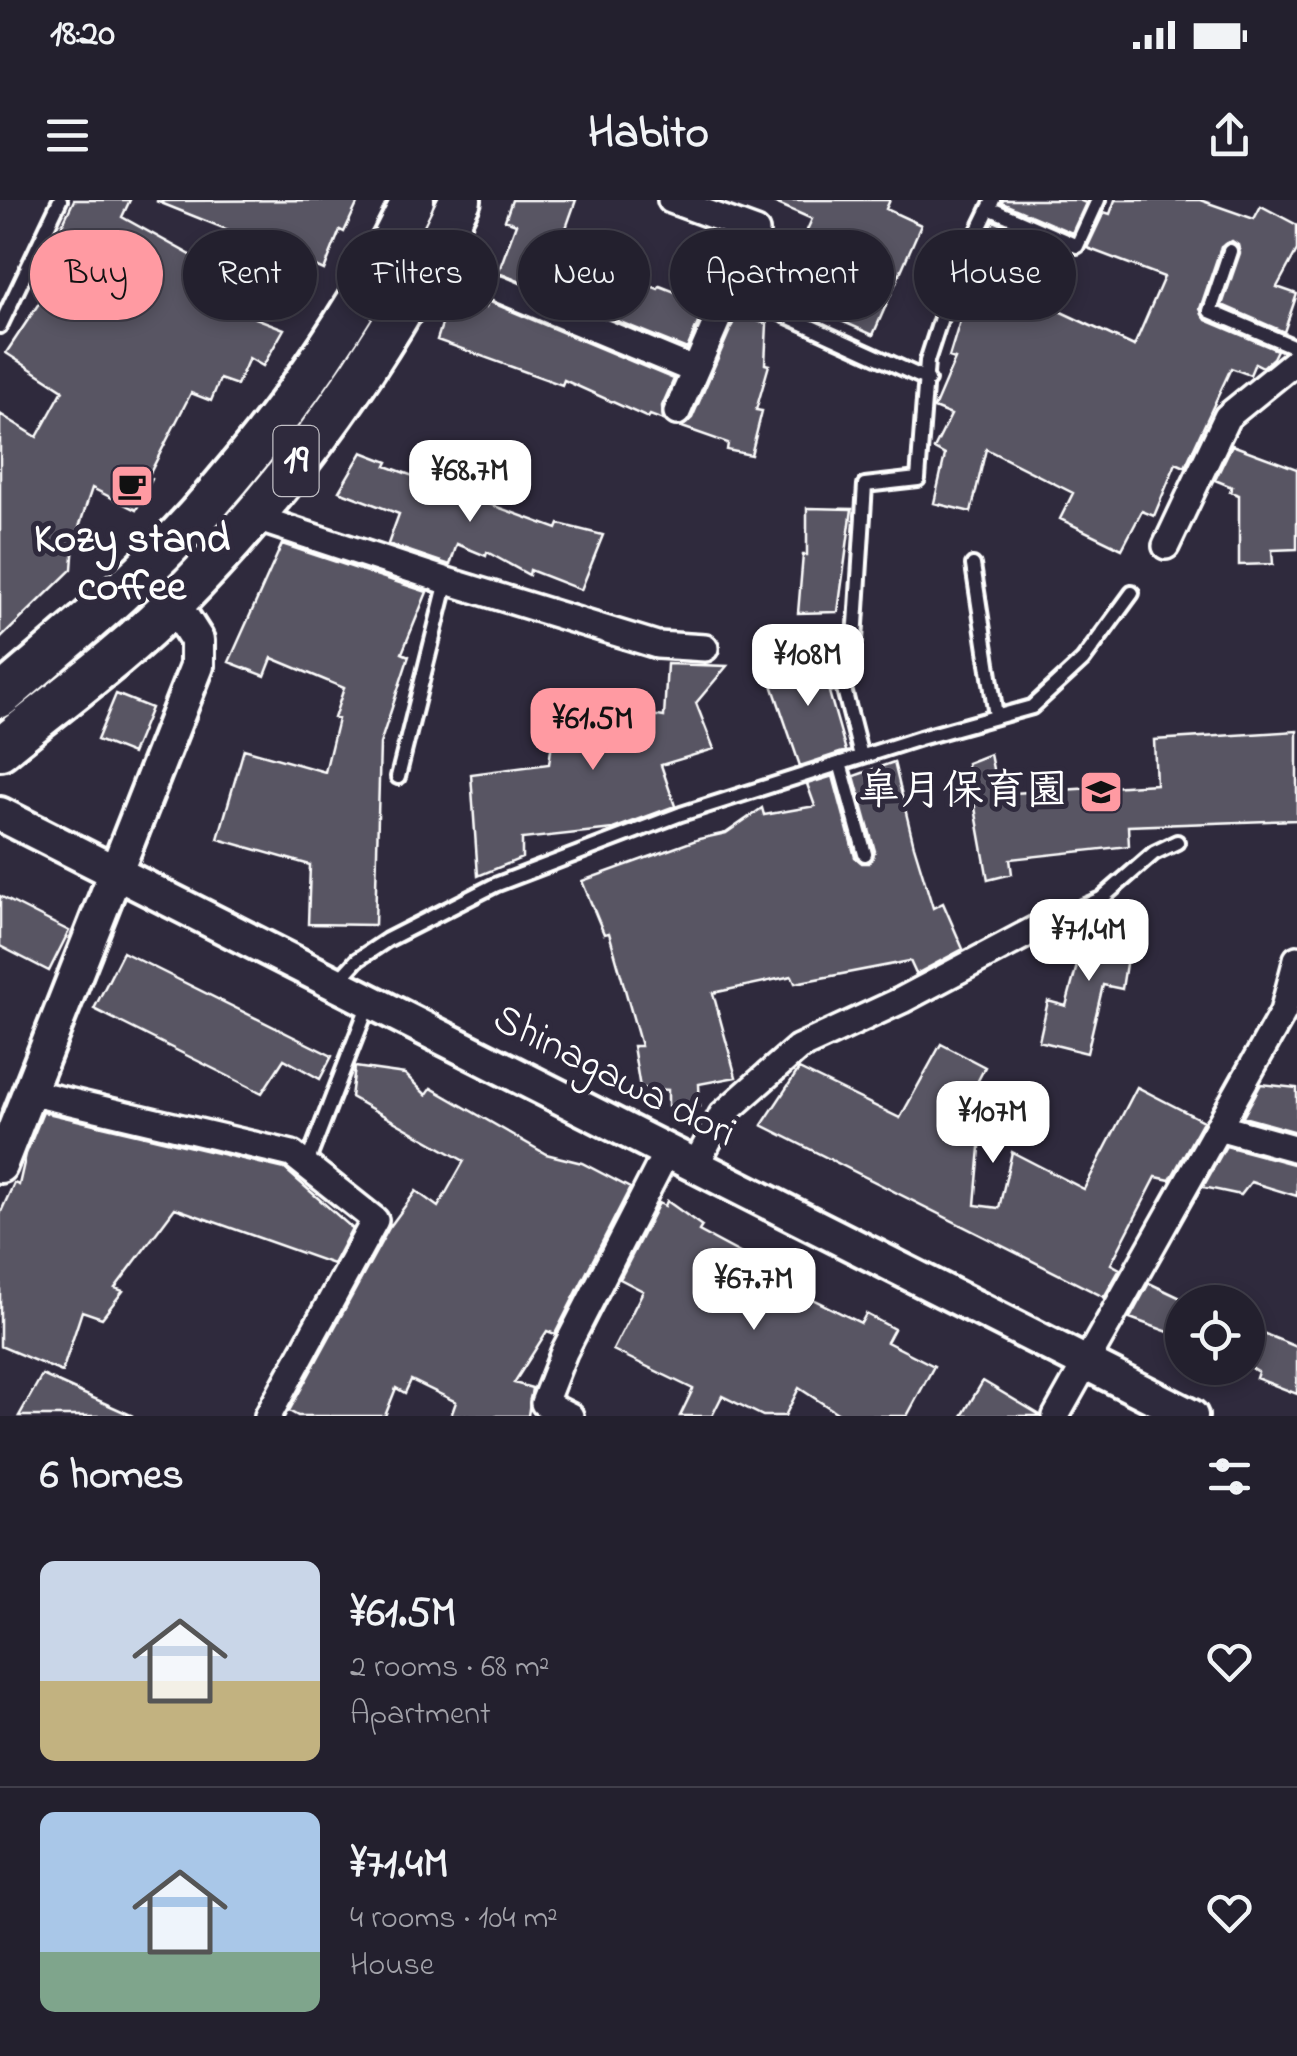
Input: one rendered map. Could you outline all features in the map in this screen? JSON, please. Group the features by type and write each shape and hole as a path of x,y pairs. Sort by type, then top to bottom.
{"main road":[{"name":"19","path":"0,696 93,616 195,518 258,444 330,344 396,237 413,200"},
{"name":"19","path":"0,749 174,604 253,518 340,404 381,342 460,200"}],"street":[{"path":"670,200 753,230"},
{"path":"500,289 694,370"},
{"path":"677,412 718,320"},
{"path":"1166,546 1227,417 1297,360"},
{"path":"253,518 447,582 658,645 705,648"},
{"path":"0,1166 197,666 198,640 174,604"},
{"name":"Shinagawa dori","path":"0,814 1191,1416"},
{"path":"570,1416 542,1410 564,1352 681,1158 722,1115 798,1048 902,1000 1055,919"},
{"path":"1056,1416 1283,1012 1297,960"},
{"path":"29,1092 292,1154 375,1220 268,1416"},
{"path":"1218,1127 1297,1149"}],"lane":[{"path":"0,326 60,200"},
{"path":"861,756 834,650 854,640 865,485 918,479 928,362 951,287 991,204 1077,246 1098,200"},
{"path":"1230,251 1210,311 1297,348"},
{"path":"796,320 928,380"},
{"path":"973,565 996,716"},
{"path":"398,777 447,582"},
{"path":"335,984 357,960 388,940 495,885 681,814 1032,707 1083,660 1132,593"},
{"path":"840,763 865,854"},
{"path":"1055,919 1101,899 1154,853 1177,842"},
{"path":"306,1166 370,1001"}],"building":[{"path":"74,200 130,200 122,217 145,230 60,230"},
{"path":"359,200 345,230 337,230 324,270 317,267 317,230 228,230 156,201"},
{"path":"512,200 576,200 565,230 518,230 518,281 498,273 516,224 505,220"},
{"path":"769,200 890,200 886,209 921,225 914,230 914,241 894,287 894,230 807,230 812,219"},
{"path":"1115,200 1200,200 1254,219 1261,206 1297,225 1297,250 1277,287 1297,294 1284,332 1222,305 1240,253 1232,241 1221,247 1200,309 1206,320 1277,350 1273,358 1263,367 1255,363 1250,375 1231,368 1185,467 1176,463 1154,516 1142,511 1122,549 1060,519 1073,493 986,449 971,512 934,503 945,455 934,449 951,415 934,408 955,359 949,357 960,320 1076,319 1134,346 1164,277 1087,248 1104,212 1110,214"},
{"path":"1002,203 1086,203 1073,230 1065,230"},
{"path":"994,221 1015,230 990,230"},
{"path":"163,240 183,251 183,320 261,320 284,329 263,366 249,358 237,385 220,379 211,401 191,393 148,477 152,479 136,510 92,488 74,542 72,569 0,639 0,414 37,437 63,390 6,353 30,317 30,320 163,320"},
{"path":"650,286 670,290 670,320 699,320 687,349 615,320 650,320"},
{"path":"498,305 518,314 518,320 533,320 674,379 662,406 663,420 650,415 648,418 564,380 562,385 437,340 443,320 498,320"},
{"path":"734,320 767,324 765,364 769,365 756,410 762,411 751,455 727,450 728,443 682,427 692,418"},
{"path":"839,320 880,320 873,335"},
{"path":"1232,445 1297,469 1297,549 1272,550 1273,564 1239,565 1239,495 1230,492 1232,487 1215,480"},
{"path":"362,452 388,462 386,466 557,529 559,524 603,535 581,590 530,570 529,575 487,552 486,556 457,544 450,565 388,544 399,514 339,491"},
{"path":"807,508 852,509 838,612 798,613 803,555 807,555"},
{"path":"282,544 427,592 402,653 409,656 380,744 375,925 308,924 310,865 218,839 244,749 325,772 338,719 334,718 344,688 272,658 265,676 229,662"},
{"path":"816,654 834,691 829,692 846,751 800,766 767,670"},
{"path":"667,664 727,666 696,703 714,749 661,765 675,806 613,829 522,839 522,858 478,876 471,774 549,764 556,713 619,721 620,710 664,717"},
{"path":"116,694 151,708 132,754 97,740"},
{"path":"1297,731 1297,820 1128,826 1129,846 1010,859 1012,874 988,880 967,763 990,754 998,794 1156,784 1154,740"},
{"path":"894,762 933,908 943,903 963,949 916,974 910,961 795,983 792,976 713,993 736,1077 699,1084 700,1106 668,1106 668,1090 640,1088 633,1046 641,1046 609,933 604,934 582,881 726,833 762,808 764,815 815,806 807,784 833,776 855,857 869,863 875,851 854,776"},
{"path":"0,896 69,931 49,971 0,946"},
{"path":"1090,917 1134,924 1132,952 1128,951 1122,989 1103,985 1087,1053 1039,1041 1048,1001 1066,1006"},
{"path":"123,952 332,1056 320,1079 284,1059 262,1093 94,1009"},
{"path":"941,1044 985,1067 956,1123 981,1136 975,1205 999,1208 1012,1152 1084,1189 1137,1087 1203,1121 1170,1180 1156,1177 1111,1264 1120,1269 1104,1297 762,1125 799,1069 900,1118"},
{"path":"355,1067 405,1074 426,1095 431,1088 546,1154 582,1163 630,1188 555,1334 547,1331 514,1383 532,1388 528,1416 451,1416 456,1402 411,1380 405,1393 396,1388 385,1416 298,1416 289,1411 389,1228 416,1191 438,1207 464,1161 351,1097"},
{"path":"1261,1084 1297,1088 1297,1132 1243,1117"},
{"path":"43,1112 285,1169 352,1228 333,1264 175,1208 115,1288 123,1291 102,1318 82,1311 62,1372 0,1346 0,1214 14,1183 19,1185 26,1154"},
{"path":"1226,1146 1297,1165 1297,1196 1251,1182 1241,1195 1203,1187"},
{"path":"667,1201 702,1226 699,1231 775,1272 772,1279 861,1323 866,1314 894,1329 887,1342 934,1366 907,1416 842,1416 799,1388 785,1416 763,1416 722,1396 712,1416 680,1416 693,1389 613,1350 643,1291 620,1279 659,1203 665,1206"},
{"path":"1149,1283 1165,1291 1165,1331 1130,1318"},
{"path":"1265,1334 1297,1347 1297,1394 1265,1382"},
{"path":"42,1375 133,1416 19,1416"},
{"path":"983,1381 1040,1415 1040,1416 962,1416"}],"place":[{"name":"Kozy stand coffee","path":"132,486"},
{"name":"皐月保育園","path":"1101,792"}]}
